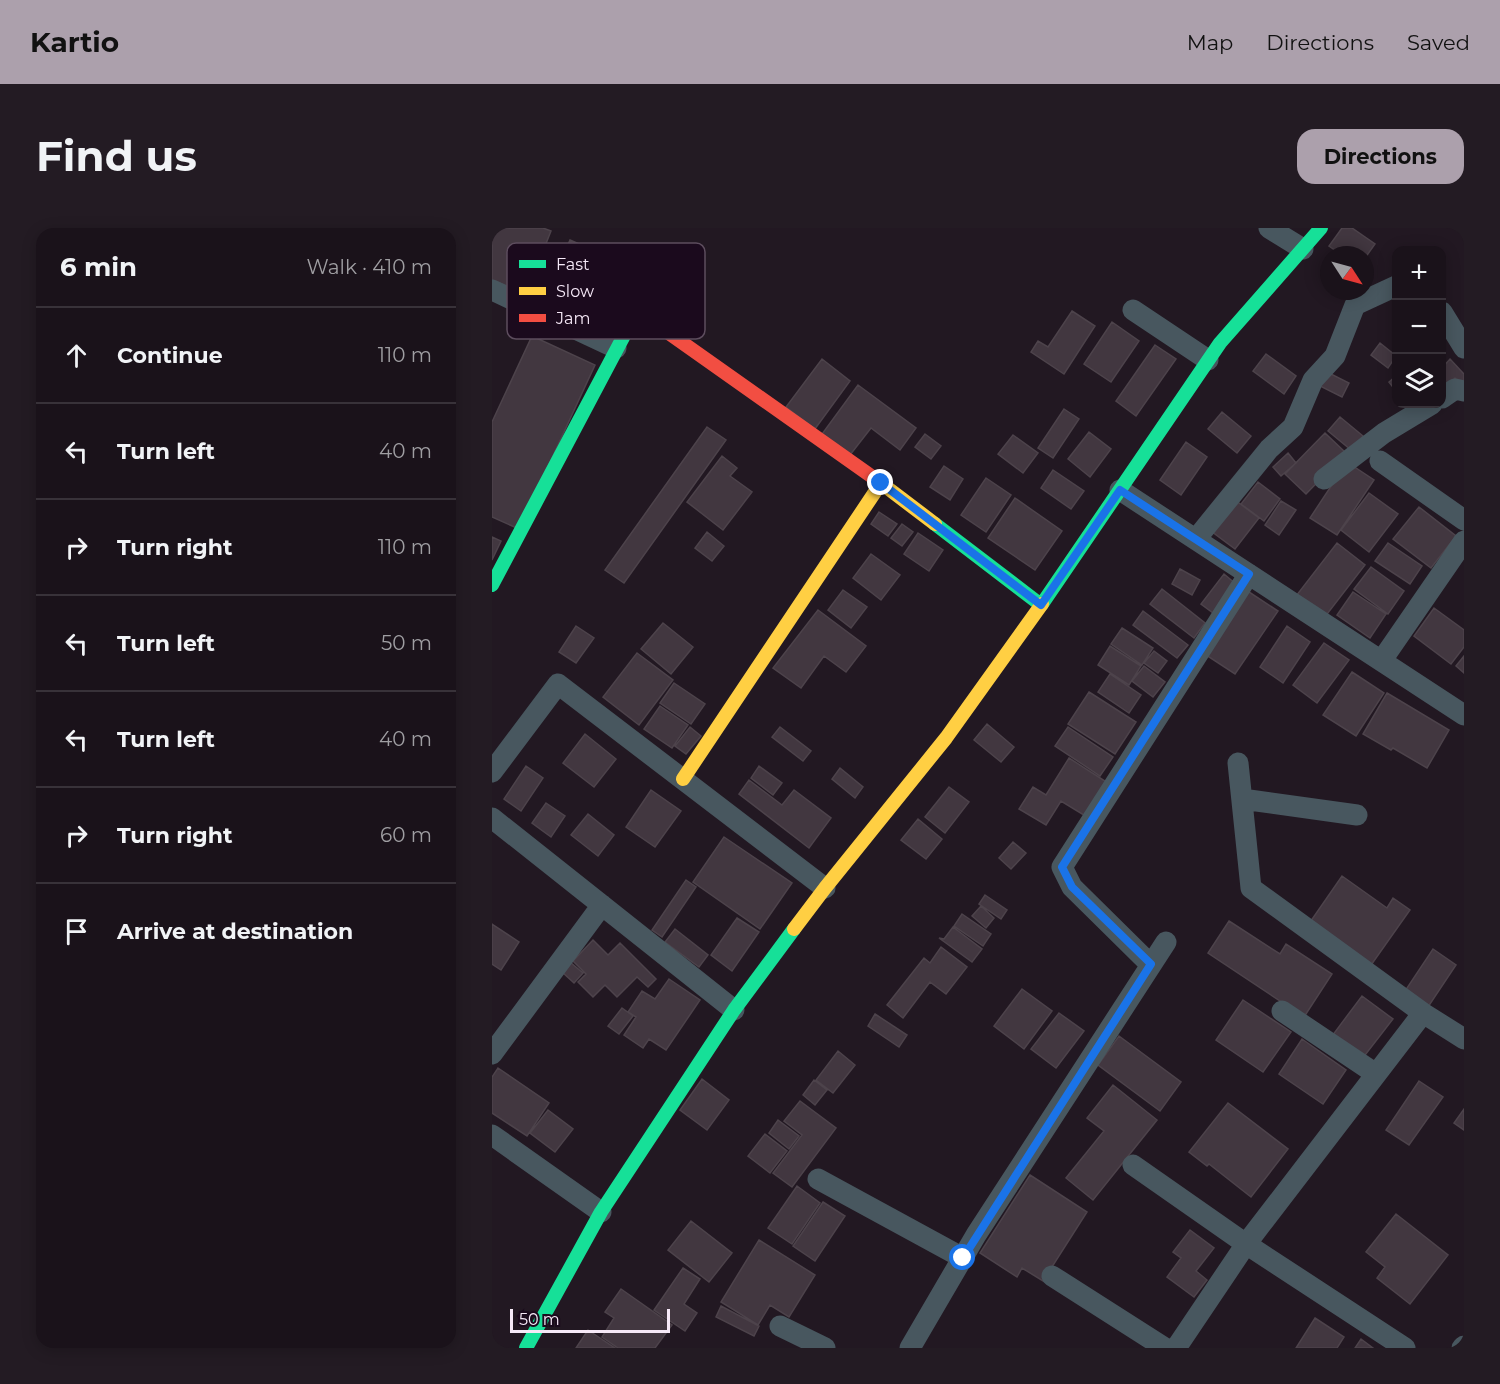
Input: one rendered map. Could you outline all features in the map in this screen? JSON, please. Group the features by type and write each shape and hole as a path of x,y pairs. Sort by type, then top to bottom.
{"main road":[{"path":"527,1348 601,1212 734,1010 825,888 946,738 1041,605 1220,343 1321,228"},
{"path":"492,585 621,339"},
{"path":"678,339 881,483 1041,605"},
{"path":"683,779 881,483"}],"street":[{"path":"1269,228 1303,249"},
{"path":"1196,539 1269,449 1293,427 1313,380 1335,356 1354,304 1392,288"},
{"path":"492,290 507,297"},
{"path":"1133,310 1208,360"},
{"path":"1446,319 1464,348"},
{"path":"597,339 616,348"},
{"path":"1446,395 1455,389 1464,391"},
{"path":"1324,479 1384,433 1425,408"},
{"path":"1380,461 1464,520"},
{"path":"1120,490 1464,715"},
{"path":"1382,660 1464,541"},
{"path":"1151,964 1072,887 1062,867 1249,574"},
{"path":"492,772 558,684 825,888"},
{"path":"1238,764 1251,888 1423,1013 1464,1039"},
{"path":"1242,799 1357,814"},
{"path":"492,818 734,1010"},
{"path":"492,1054 602,905"},
{"path":"910,1348 963,1258 1166,942"},
{"path":"1282,1011 1376,1074"},
{"path":"1052,1276 1175,1347 1246,1244 1423,1013"},
{"path":"492,1135 601,1212"},
{"path":"1133,1165 1246,1244 1406,1348"},
{"path":"818,1179 963,1258"},
{"path":"780,1326 825,1348"}],"building":[{"path":"492,228 543,228 551,231 546,243 507,243 507,286 492,280"},
{"path":"1342,228 1352,228 1375,244 1374,246 1329,246"},
{"path":"1072,311 1095,326 1064,374 1031,352 1038,341 1048,347"},
{"path":"1112,322 1139,341 1111,382 1084,364"},
{"path":"531,339 539,339 595,365 519,529 492,517 492,422"},
{"path":"1380,343 1392,353 1392,362 1388,368 1371,355"},
{"path":"1155,345 1176,359 1136,416 1116,401"},
{"path":"1266,354 1296,376 1284,394 1253,371"},
{"path":"822,359 850,381 815,429 786,407"},
{"path":"1450,359 1464,374 1464,388 1455,378 1446,386 1446,364"},
{"path":"1323,370 1349,383 1342,397 1316,384"},
{"path":"858,385 916,428 900,450 871,428 850,455 822,434"},
{"path":"1064,409 1079,419 1053,458 1038,448"},
{"path":"1222,412 1251,436 1237,453 1208,429"},
{"path":"1340,417 1363,436 1351,450 1328,431"},
{"path":"707,427 726,440 624,583 605,570"},
{"path":"1089,432 1111,449 1090,477 1068,459"},
{"path":"1325,433 1346,453 1306,494 1285,474"},
{"path":"925,434 941,446 931,459 915,447"},
{"path":"1013,435 1038,453 1023,473 998,454"},
{"path":"1186,442 1207,457 1181,495 1160,480"},
{"path":"1288,453 1296,463 1281,476 1273,467"},
{"path":"722,456 737,468 730,476 752,492 723,530 687,502"},
{"path":"1347,462 1374,480 1337,535 1310,518"},
{"path":"944,466 963,479 950,500 930,487"},
{"path":"1053,470 1084,491 1071,509 1041,488"},
{"path":"986,478 1011,495 986,532 961,515"},
{"path":"1258,482 1280,499 1264,521 1241,504"},
{"path":"1369,493 1398,514 1369,552 1341,530"},
{"path":"1015,498 1062,531 1035,570 988,538"},
{"path":"1235,500 1259,518 1235,549 1211,531"},
{"path":"1281,501 1296,510 1279,535 1265,525"},
{"path":"1419,507 1456,536 1431,568 1393,539"},
{"path":"879,512 897,524 888,536 871,524"},
{"path":"902,524 913,532 902,546 891,538"},
{"path":"707,532 724,546 712,561 695,548"},
{"path":"918,533 943,550 929,571 904,554"},
{"path":"492,537 501,541 492,560"},
{"path":"1337,543 1365,565 1324,618 1296,596"},
{"path":"1388,543 1422,566 1410,584 1375,561"},
{"path":"871,554 900,575 881,600 853,578"},
{"path":"1371,567 1404,591 1388,614 1354,589"},
{"path":"1180,569 1200,580 1192,595 1172,584"},
{"path":"1224,574 1236,584 1213,613 1201,604"},
{"path":"1162,589 1205,623 1194,638 1150,604"},
{"path":"843,590 867,607 851,628 828,610"},
{"path":"1246,590 1278,611 1235,674 1203,653"},
{"path":"1353,592 1386,614 1370,638 1337,615"},
{"path":"1434,608 1464,630 1464,647 1451,664 1414,636"},
{"path":"818,610 866,646 846,672 824,656 801,688 773,668"},
{"path":"1143,611 1188,645 1177,658 1133,625"},
{"path":"663,623 693,647 671,674 641,649"},
{"path":"576,626 594,638 576,663 559,652"},
{"path":"1287,626 1310,642 1283,683 1260,667"},
{"path":"1122,628 1153,648 1142,665 1111,644"},
{"path":"1324,643 1349,660 1317,703 1293,685"},
{"path":"1110,646 1141,666 1129,685 1098,665"},
{"path":"1154,651 1167,661 1158,673 1144,663"},
{"path":"637,653 673,680 639,725 603,697"},
{"path":"1464,656 1464,673 1456,666"},
{"path":"1144,666 1165,682 1153,697 1132,681"},
{"path":"1352,672 1384,693 1356,736 1323,715"},
{"path":"1110,674 1141,695 1129,713 1098,692"},
{"path":"674,683 705,704 691,724 660,703"},
{"path":"1089,692 1136,722 1115,754 1068,724"},
{"path":"1387,693 1449,730 1427,768 1363,734"},
{"path":"660,706 688,725 672,748 644,729"},
{"path":"987,724 1014,747 1001,762 974,740"},
{"path":"690,727 701,736 686,754 675,746"},
{"path":"780,727 811,751 803,761 772,737"},
{"path":"1068,727 1113,757 1100,776 1055,746"},
{"path":"585,734 616,759 594,787 563,763"},
{"path":"1069,758 1108,783 1087,817 1061,801 1046,825 1019,809 1033,787 1046,795"},
{"path":"526,766 543,778 521,811 504,799"},
{"path":"759,766 782,783 773,795 751,778"},
{"path":"840,768 863,787 855,798 832,779"},
{"path":"749,780 782,805 794,790 831,818 809,848 739,794"},
{"path":"949,787 969,802 945,833 925,817"},
{"path":"651,790 681,811 655,847 626,827"},
{"path":"546,803 565,816 551,837 532,823"},
{"path":"588,814 614,835 598,856 571,835"},
{"path":"918,819 942,839 926,859 901,840"},
{"path":"724,837 792,883 760,929 693,882"},
{"path":"1013,842 1026,853 1011,869 999,858"},
{"path":"1342,876 1387,908 1393,898 1410,910 1369,968 1308,925"},
{"path":"686,880 696,887 662,937 652,930"},
{"path":"985,895 1007,910 1001,919 979,904"},
{"path":"981,906 994,918 986,928 972,916"},
{"path":"962,914 991,934 983,946 954,926"},
{"path":"737,918 759,932 732,971 711,955"},
{"path":"1229,921 1280,954 1286,944 1332,974 1304,1017 1208,953"},
{"path":"492,924 519,942 501,970 492,964"},
{"path":"953,927 982,949 972,962 939,938 944,939"},
{"path":"675,929 708,955 699,967 665,942"},
{"path":"593,940 608,955 620,943 656,979 648,987 637,977 617,997 605,985 593,997 578,982 586,974 573,961"},
{"path":"941,947 967,967 946,994 930,982 903,1018 887,1005 924,958 930,963"},
{"path":"1433,949 1456,965 1428,1007 1405,991"},
{"path":"570,962 583,973 574,983 562,972"},
{"path":"669,979 700,1000 666,1050 649,1039 643,1048 624,1035 636,1017 628,1012 642,991 655,999"},
{"path":"1022,989 1052,1011 1024,1049 994,1026"},
{"path":"1362,996 1393,1019 1362,1059 1332,1036"},
{"path":"1243,1000 1291,1032 1263,1072 1216,1040"},
{"path":"622,1008 633,1016 619,1034 608,1026"},
{"path":"1059,1013 1084,1031 1056,1068 1031,1049"},
{"path":"875,1014 907,1035 899,1047 868,1026"},
{"path":"1119,1036 1181,1082 1160,1111 1098,1065"},
{"path":"1302,1039 1346,1070 1323,1104 1279,1074"},
{"path":"838,1051 855,1065 833,1093 816,1080"},
{"path":"498,1068 549,1103 527,1136 492,1113 492,1077"},
{"path":"702,1079 729,1100 707,1130 680,1110"},
{"path":"814,1080 827,1090 815,1105 803,1095"},
{"path":"1419,1081 1443,1097 1409,1145 1386,1130"},
{"path":"1113,1085 1157,1120 1093,1200 1066,1178 1104,1131 1087,1118"},
{"path":"800,1101 836,1128 792,1187 773,1173 802,1135 784,1121"},
{"path":"1228,1103 1288,1149 1251,1197 1209,1164 1207,1166 1189,1152"},
{"path":"1464,1109 1464,1130 1454,1123"},
{"path":"548,1110 573,1129 555,1152 530,1133"},
{"path":"778,1120 799,1136 789,1149 769,1133"},
{"path":"765,1134 787,1151 770,1173 748,1156"},
{"path":"1030,1175 1087,1212 1043,1281 1022,1268 1017,1277 980,1253"},
{"path":"797,1186 820,1203 792,1244 768,1228"},
{"path":"823,1202 845,1216 815,1261 793,1246"},
{"path":"1396,1214 1448,1255 1410,1304 1377,1278 1385,1267 1366,1252"},
{"path":"691,1221 732,1253 709,1282 668,1250"},
{"path":"1190,1230 1214,1248 1196,1271 1207,1280 1194,1297 1167,1277 1181,1258 1173,1252"},
{"path":"759,1240 815,1275 789,1317 770,1305 758,1325 721,1302"},
{"path":"683,1268 700,1279 684,1304 697,1313 685,1331 654,1310"},
{"path":"621,1289 672,1325 655,1348 618,1348 602,1337 614,1318 605,1312"},
{"path":"721,1306 759,1326 754,1336 716,1317"},
{"path":"1315,1318 1344,1337 1337,1348 1296,1348"},
{"path":"588,1330 615,1348 576,1348"},
{"path":"1361,1339 1373,1348 1355,1348"}],"traffic: fast":[{"path":"1042,604 1220,343 1321,228"},
{"path":"492,585 622,339"},
{"path":"935,524 1041,605"},
{"path":"526,1348 601,1212 734,1010 794,929"}],"traffic: slow":[{"path":"683,779 881,483 935,524"},
{"path":"794,929 946,738 1042,604"}],"traffic: jam":[{"path":"677,339 881,483"}],"route":[{"path":"881,483 1041,605 1120,490 1249,574 1062,867 1072,887 1151,964 963,1258"}]}
